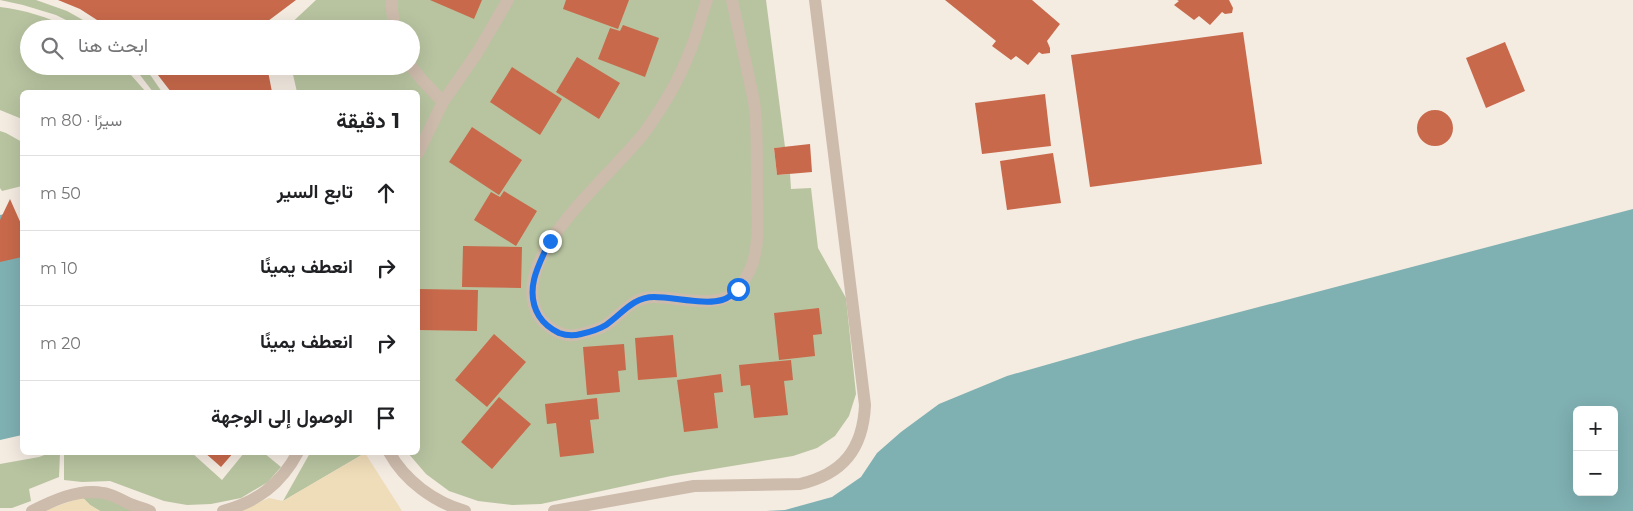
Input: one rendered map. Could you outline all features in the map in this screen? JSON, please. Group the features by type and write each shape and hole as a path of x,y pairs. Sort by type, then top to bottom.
{"lane":[{"path":"392,0 394,20"},
{"path":"420,149 443,102 478,53 508,0"},
{"path":"707,0 690,52 662,106 630,151 560,226 541,259 534,279 533,300 542,320 550,328 561,334 573,336 592,332 605,325 642,298 723,300 738,289 752,266 757,241 756,119 754,100 732,0"},
{"path":"554,511 694,486 800,484 830,474 853,452 865,421 865,405 816,0"},
{"path":"418,75 443,102"},
{"path":"223,511 248,502 266,492 282,476 296,455"},
{"path":"391,455 406,476 422,490 439,500 465,511"},
{"path":"32,511 69,496 91,492 102,492 150,511"}],"green space":[{"path":"0,0 36,0 67,11 83,20 66,20 23,5"},
{"path":"316,0 766,0 785,147 774,148 777,175 790,174 791,189 811,188 818,248 846,298 856,394 849,416 835,436 817,448 793,456 671,476 541,504 512,505 478,501 449,491 426,474 410,455 420,455 420,90 297,90 293,75 420,75 420,20 295,20"},
{"path":"0,7 18,10 51,20 20,20 20,75 131,75 144,90 20,90 20,118 0,110"},
{"path":"140,75 150,75 161,90 151,90"},
{"path":"0,131 20,141 20,186 2,191 0,188"},
{"path":"60,455 59,477 29,489 31,501 12,508 0,508 0,464"},
{"path":"64,455 194,455 222,480 242,455 266,455 281,467 268,482 241,498 211,504 187,505 164,501 110,481 82,482 64,480"},
{"path":"309,455 362,455 283,501"},
{"path":"105,492 154,511 100,511 82,497"}],"sand":[{"path":"362,455 366,455 402,511 239,511 269,498 283,501"},
{"path":"82,497 100,511 44,511"}],"water":[{"path":"1633,209 1633,511 766,511 785,510 832,497 861,477 877,453 901,432 939,404 1007,376 1137,339"},
{"path":"14,212 20,231 20,435 0,440 0,215"}],"building":[{"path":"58,0 296,0 269,20 97,20 80,9"},
{"path":"430,0 482,0 474,19"},
{"path":"566,0 629,0 618,29 563,9"},
{"path":"945,0 1032,0 1060,24 1047,41 1050,53 1042,54 1039,52 1028,65 1016,56 1011,60 992,46 996,41"},
{"path":"1177,0 1229,0 1233,8 1232,13 1225,14 1222,12 1210,25 1199,16 1194,20 1174,5 1179,1"},
{"path":"623,25 659,38 645,77 598,59 610,28 620,31"},
{"path":"1243,32 1262,164 1090,187 1071,55"},
{"path":"1505,42 1525,91 1486,108 1466,58"},
{"path":"577,57 620,83 599,119 556,92"},
{"path":"512,67 562,99 540,135 490,102"},
{"path":"158,75 269,75 272,90 169,90"},
{"path":"1045,94 1051,146 982,154 975,103"},
{"path":"1435,110 1442,111 1448,115 1452,121 1452,135 1448,141 1442,145 1435,146 1428,145 1422,141 1418,135 1417,128 1418,121 1422,115 1428,111"},
{"path":"472,127 522,160 499,195 449,162"},
{"path":"810,144 812,172 777,175 774,148"},
{"path":"1053,153 1061,203 1007,210 1000,161"},
{"path":"504,191 537,211 516,246 474,220 491,192 500,197"},
{"path":"10,199 20,222 20,257 0,262 0,220"},
{"path":"463,246 522,247 521,288 462,287"},
{"path":"420,289 478,290 477,331 420,330"},
{"path":"819,308 822,334 813,335 815,356 779,360 774,313"},
{"path":"494,334 526,362 487,407 455,380"},
{"path":"673,335 677,377 638,380 635,338"},
{"path":"624,344 626,370 618,371 620,392 587,395 583,347"},
{"path":"791,360 793,380 784,381 788,415 754,418 750,385 741,386 739,365"},
{"path":"721,374 723,392 714,393 718,428 684,432 677,380"},
{"path":"499,397 531,424 492,469 461,442"},
{"path":"597,398 599,419 590,420 594,453 560,457 556,423 547,424 545,404"},
{"path":"207,455 231,455 221,467"}],"route":[{"path":"550,241 534,279 533,300 542,320 550,328 561,334 573,336 592,332 605,325 642,298 659,297 714,301 727,298 738,289"}]}
